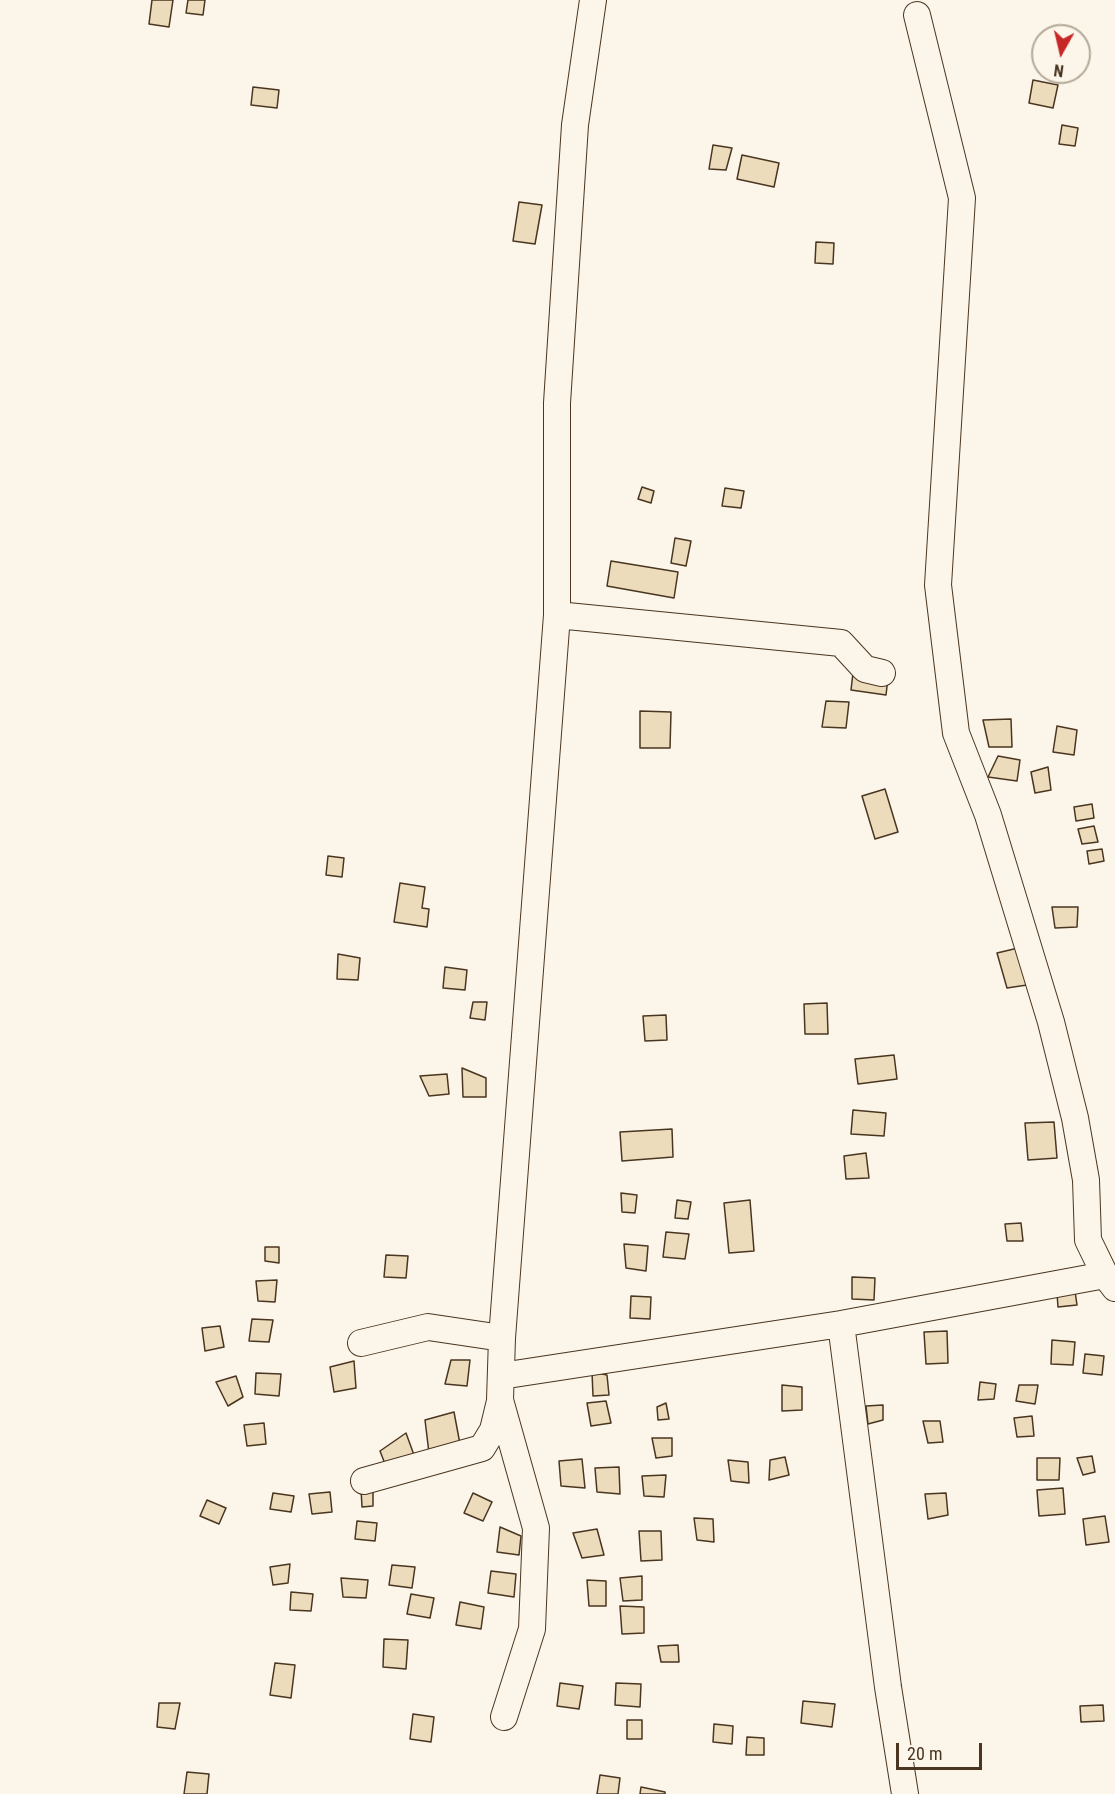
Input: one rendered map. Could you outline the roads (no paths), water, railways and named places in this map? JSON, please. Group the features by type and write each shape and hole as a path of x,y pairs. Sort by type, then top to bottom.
{"street":[{"path":"364,1481 482,1448 493,1430 501,1388 502,1338 557,615 557,404 575,125 593,0"},
{"path":"501,1388 841,1324 1110,1282 1088,1240 1086,1180 1075,1118 1051,1022 988,815 956,733 938,585 962,198 917,15"},
{"path":"557,615 841,643 865,669 882,673"},
{"path":"841,1324 888,1688 905,1794"},
{"path":"361,1343 428,1327 502,1338"},
{"path":"501,1388 536,1528 532,1629 504,1717"}]}
